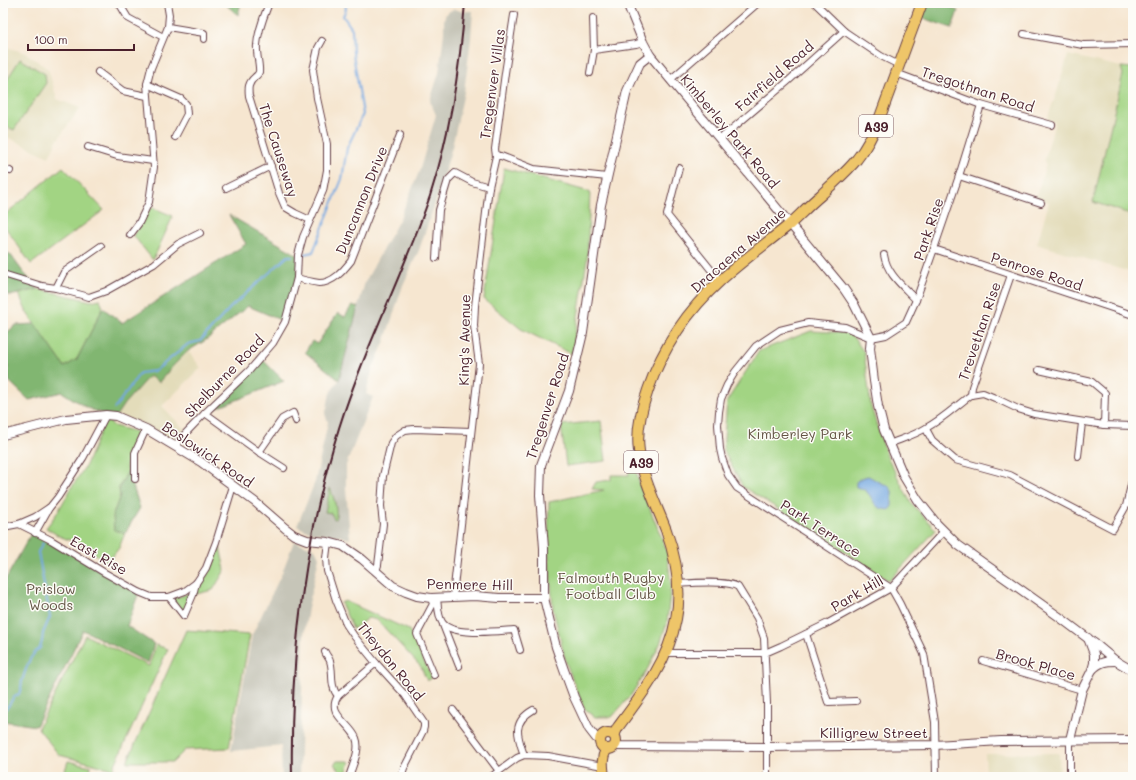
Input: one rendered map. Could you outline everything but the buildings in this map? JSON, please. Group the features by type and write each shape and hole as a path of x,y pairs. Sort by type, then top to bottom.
{"main road":[{"name":"Dracaena Avenue","path":"615,740 618,727 653,677 665,653 676,620 678,584 672,551 644,473 639,451 639,420 648,388 668,344 689,314 720,280 790,224 857,159 874,132 922,3"},
{"path":"607,733 615,740 612,749 606,750 601,746 600,740 601,736 607,733"},
{"path":"604,777 603,756 606,750"}],"street":[{"path":"119,3 128,18 163,37"},
{"path":"130,235 139,223 150,202 154,167 147,84 151,68 168,27 169,15 167,3"},
{"name":"The Causeway","path":"269,3 260,26 257,52 259,69 257,75 248,86 249,96 270,166 285,207 310,220"},
{"name":"Kimberley Park Road","path":"627,3 650,55 844,289 854,304 870,338 877,400 884,430 904,477 918,500 958,545 1088,638 1116,661 1133,671"},
{"path":"670,80 758,3"},
{"name":"Tregothnan Road","path":"815,3 844,31 881,56 895,63 898,69 981,105 1052,125"},
{"name":"Tregenver Villas","path":"496,156 495,149 514,15"},
{"path":"590,73 594,50 593,18"},
{"path":"168,27 204,33 204,38"},
{"name":"Fairfield Road","path":"720,139 844,31"},
{"path":"1024,34 1083,45 1133,44"},
{"name":"Shelburne Road","path":"175,446 205,413 249,371 273,343 285,322 297,278 298,255 303,237 323,191 327,170 327,144 317,98 313,70 318,48 322,41"},
{"path":"594,50 643,42"},
{"name":"Tregenver Road","path":"600,740 596,738 589,729 574,697 560,658 544,598 544,548 540,495 541,465 569,391 583,333 607,177 627,91 640,63 650,55"},
{"path":"98,72 124,91 147,96"},
{"path":"147,84 181,99 186,104 187,114 175,137"},
{"name":"Park Rise","path":"870,338 886,335 906,322 916,300 934,249 981,105"},
{"name":"Duncannon Drive","path":"297,278 320,283 330,281 342,272 351,261 400,135"},
{"path":"88,147 117,156 153,161"},
{"path":"496,156 501,156 534,169 607,177"},
{"name":"King's Avenue","path":"453,596 479,364 474,326 475,306 489,186 496,156"},
{"path":"226,188 270,166"},
{"path":"3,168 10,171"},
{"path":"679,168 667,215 720,280"},
{"path":"436,258 439,210 448,180 455,173 472,182 489,186"},
{"path":"958,176 1041,203"},
{"path":"3,274 42,286 56,288 89,297 106,291 154,264 178,244 200,233"},
{"path":"56,288 64,272 101,246"},
{"name":"Penrose Road","path":"934,249 1133,315"},
{"path":"884,255 885,261 891,273 916,300"},
{"name":"Trevethan Rise","path":"889,444 926,429 946,416 971,395 972,387 1011,275"},
{"name":"Park Terrace","path":"870,338 845,327 808,323 780,330 756,346 735,372 721,399 718,412 720,449 728,475 737,488 891,588"},
{"path":"1039,370 1092,382 1105,393 1104,425"},
{"path":"971,395 983,393 1018,409 1034,414 1104,425 1133,426"},
{"path":"205,413 284,468"},
{"path":"259,452 282,419 293,414 296,421"},
{"path":"35,533 50,507 84,458 106,416"},
{"name":"Boslowick Road","path":"3,434 66,420 116,416 146,429 201,462 255,502 285,528 300,537 317,541"},
{"path":"1078,456 1082,422"},
{"path":"135,479 134,453 146,429"},
{"path":"926,429 932,440 955,460 1010,475 1113,529 1126,506 1133,477"},
{"path":"376,571 383,524 381,506 383,476 391,443 396,436 405,430 471,430"},
{"name":"East Rise","path":"169,597 184,616 196,583 206,568 216,542 233,486"},
{"path":"3,527 19,524 50,507"},
{"name":"East Rise","path":"19,524 51,540 98,569 151,597 169,597 185,591 196,583"},
{"name":"Park Hill","path":"765,652 828,623 891,588 944,531"},
{"name":"Penmere Hill","path":"317,541 339,544 362,559 393,586 417,596 434,598 475,596 499,598 544,598"},
{"name":"Theydon Road","path":"328,542 326,558 327,571 336,600 346,624 376,663 404,695 424,723 423,731 401,777"},
{"path":"678,584 734,584 738,587 757,618 764,638 765,652 767,703 766,777"},
{"path":"891,588 924,654 935,722 936,777"},
{"path":"434,598 439,616 459,666"},
{"path":"434,598 433,604 417,634 434,675"},
{"path":"442,623 448,628 456,631 474,632 514,630 520,650"},
{"path":"806,634 828,702 856,701"},
{"path":"1070,777 1070,740 1082,690 1092,670 1094,658 1088,638"},
{"path":"325,652 330,661 333,687 338,696"},
{"path":"665,653 765,652"},
{"name":"Brook Place","path":"983,661 1082,690"},
{"path":"1092,670 1102,662 1116,661"},
{"path":"348,777 357,749 355,736 335,711 334,703 338,696 376,663"},
{"path":"453,710 499,771"},
{"path":"524,754 517,735 517,730 524,717 533,710"},
{"name":"Killigrew Street","path":"615,740 627,746 935,745 1001,741 1133,740"},
{"path":"491,777 524,754 548,756 603,766"}],"shaded area":[{"path":"454,9 464,12 473,11 464,92 452,147 437,197 419,250 403,285 384,343 372,370 366,394 373,397 346,465 346,488 350,539 305,530 297,526 315,482 328,422 325,414 330,393 339,380 365,282 400,218 419,172 436,115 430,101 439,73 444,33 444,19 446,14"},
{"path":"3,46 26,53 48,69 57,99 80,108 56,142 49,157 3,135"},
{"path":"1068,55 1121,67 1133,68 1133,273 1037,244 1049,202 1036,198 1046,164 1044,162 1055,122 1047,119"},
{"path":"188,351 201,368 162,406 187,432 175,446 116,416 124,404 149,376 173,366"},
{"path":"294,541 315,549 319,557 304,634 299,777 282,777 281,746 231,751 252,635 282,573"},
{"path":"1059,753 1060,777 986,777 985,754"}],"green space":[{"path":"224,3 241,3 238,15"},
{"path":"923,3 947,3 947,5 958,11 952,28 919,17"},
{"path":"20,59 45,74 46,83 14,130 3,125 3,86"},
{"path":"1121,67 1133,68 1133,215 1093,202 1123,74"},
{"path":"63,167 104,210 31,264 3,224 3,216"},
{"path":"504,168 590,192 587,260 572,354 521,329 484,299"},
{"path":"151,207 173,216 153,260 133,235"},
{"path":"229,215 298,255 297,278 285,322 248,306 206,340 188,351 159,382 149,376 124,404 116,416 94,411 62,392 29,400 9,381 5,334 16,325 35,324 65,367 77,359 103,308 122,323 246,244"},
{"path":"3,252 10,254 38,289 14,295 3,295"},
{"path":"38,289 91,301 100,299 103,308 77,359 65,367 27,313 19,294"},
{"path":"352,305 358,307 339,380 305,352 312,341 317,344 338,313 345,317"},
{"name":"Kimberley Park","path":"811,331 850,333 864,352 871,407 887,456 911,503 936,530 889,581 743,487 723,450 727,401 759,351"},
{"path":"263,360 284,381 212,410"},
{"path":"106,419 114,426 140,433 126,466 128,471 119,488 120,496 113,514 114,530 125,533 119,548 108,562 77,543 59,536 46,528 57,513 86,465"},
{"path":"601,421 606,461 566,466 561,425"},
{"name":"Falmouth Rugby Football Club","path":"633,459 639,482 667,551 671,584 667,622 660,644 648,668 631,695 612,717 595,717 584,708 566,663 553,609 548,547 549,502 604,490 592,489 596,482 611,480 611,475 629,475 627,462"},
{"path":"128,471 140,508 125,533 114,530 113,514 120,496 119,488"},
{"path":"330,488 336,508 335,519 331,513 325,512"},
{"name":"Prislow Woods","path":"32,532 139,592 127,626 154,644 148,663 83,630 36,726 3,721 3,584"},
{"path":"220,547 225,570 213,590 192,595 184,613 172,599 188,594 198,587 206,577"},
{"path":"345,601 409,630 432,678 427,681 421,667 377,620 368,618 353,629 341,603"},
{"path":"186,630 250,635 229,748 185,750 173,762 127,762"},
{"path":"85,635 149,666 156,645 168,649 113,769 59,755 38,728"},
{"path":"68,761 91,766 89,777 63,777"},
{"path":"337,761 350,762 345,777 340,777 342,774 334,764"}],"water":[{"path":"868,476 880,483 888,485 892,491 892,506 889,510 877,506 867,492 856,487 856,482 861,478"}],"waterway":[{"path":"304,254 313,252 342,179 347,148 363,114 353,54 352,29 343,16 346,9 345,3"},
{"path":"114,409 140,373 155,371 188,344 200,341 231,307 288,256 292,256"},
{"path":"3,712 13,698 19,694 30,659 40,648 43,633 50,617 38,552 43,543"}],"railway":[{"path":"292,777 292,733 297,645 308,557 317,513 327,470 349,399 408,254 437,173 449,125 453,101 465,3"}]}
